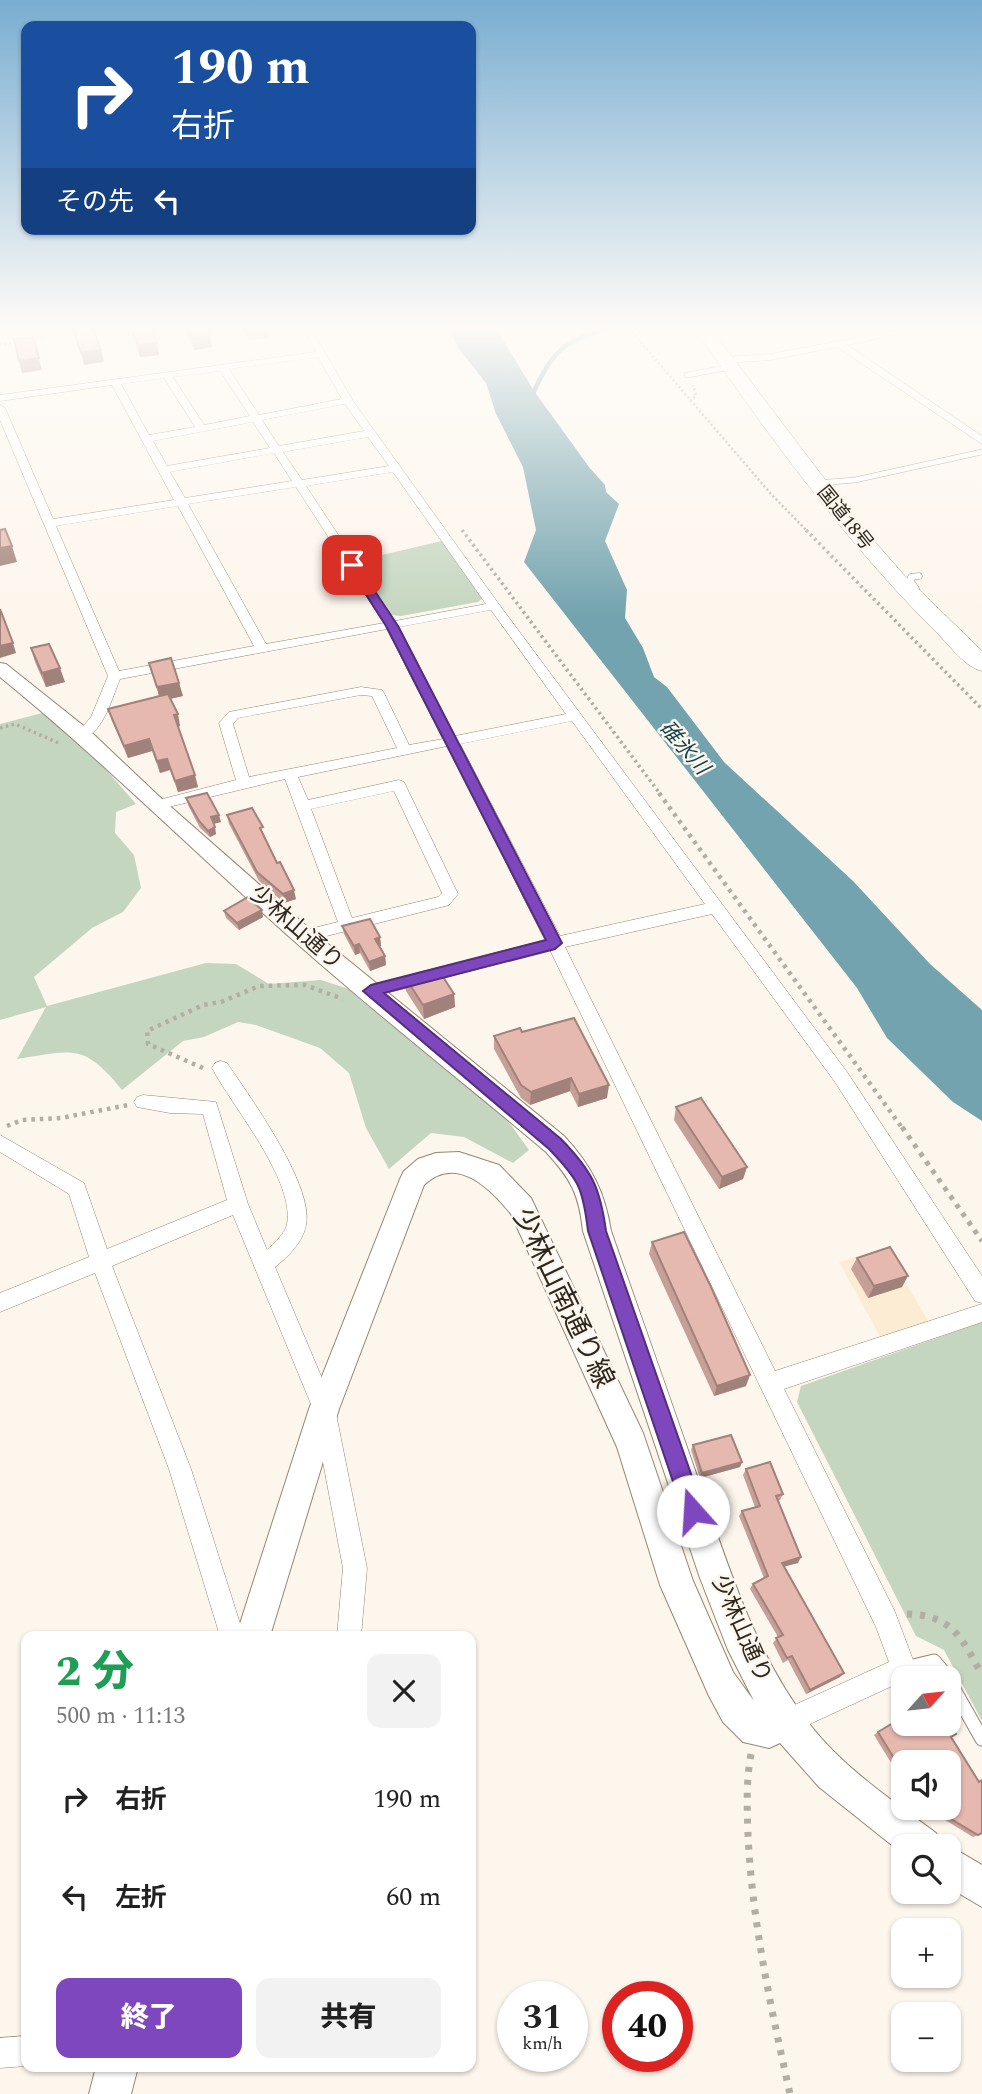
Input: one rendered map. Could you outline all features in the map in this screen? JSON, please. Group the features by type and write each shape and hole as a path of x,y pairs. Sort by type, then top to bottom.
{"highway":[{"name":"国道18号","path":"775,423 816,483 883,564 974,644"},
{"name":"国道18号","path":"787,423 919,576 974,644 982,664"}],"street":[{"path":"7,423 115,676 97,718 83,735"},
{"path":"137,423 262,649"},
{"path":"197,423 201,429"},
{"path":"146,439 236,423"},
{"path":"260,423 392,626 555,943 886,1621 903,1666"},
{"path":"364,423 841,1077 982,1294"},
{"path":"955,423 982,441"},
{"path":"162,470 371,433"},
{"path":"51,523 396,468"},
{"path":"115,676 495,606"},
{"name":"少林山通り","path":"0,668 83,735 156,805 303,936 555,1144 580,1170 593,1201 597,1231 710,1561 736,1625 771,1726 812,1755 834,1776 908,1834"},
{"path":"244,783 226,723 234,715 361,691 377,693 405,751"},
{"path":"156,805 290,773 576,716"},
{"path":"290,773 347,925"},
{"path":"303,936 443,901 450,894 399,785 304,806"},
{"path":"380,999 555,943 716,907"},
{"path":"214,1073 271,1146 298,1207 297,1226 276,1256 263,1264"},
{"path":"143,1102 210,1107 238,1204 324,1409 355,1568 349,1631"},
{"path":"0,1143 77,1189 100,1261 180,1469 230,1631"},
{"name":"少林山南通り線","path":"255,1631 324,1409 413,1179 423,1168 436,1164 465,1162 483,1167 501,1182 522,1206 632,1444 677,1585 710,1659 736,1709 771,1726"},
{"path":"0,1303 238,1204"},
{"path":"771,1383 982,1313"},
{"path":"771,1726 891,1674"},
{"path":"961,1873 982,1888"},
{"path":"0,2053 21,2051"},
{"path":"110,2094 116,2072"}],"lane":[{"path":"816,483 982,452"},
{"path":"913,1666 934,1661 938,1666"},
{"path":"961,1702 982,1739"}],"path":[{"path":"710,423 779,503 982,709"},
{"path":"456,523 596,706 853,1055 982,1241"},
{"path":"0,728 15,724 83,753 105,756"},
{"path":"214,1073 148,1044 147,1031 203,1005 221,1002 258,986 305,985 362,1006 380,999"},
{"path":"0,1129 22,1120 61,1118 143,1102"},
{"path":"886,1621 904,1614 926,1613 951,1624 982,1675"},
{"path":"771,1726 747,1774 748,1850 763,1965 790,2094"}],"shaded area":[{"path":"885,1248 929,1322 881,1338 839,1262"}],"green space":[{"path":"442,541 483,598 478,602 401,616 390,615 356,561"},
{"path":"42,713 96,758 136,804 116,812 115,833 134,855 141,888 123,912 92,928 34,977 47,1006 206,963 236,964 269,984 321,980 349,989 432,1054 511,1125 529,1150 513,1163 464,1137 431,1133 389,1169 366,1128 349,1073 320,1048 256,1025 238,1022 204,1037 183,1041 122,1090 97,1064 76,1054 17,1059 46,1007 0,1020 0,724"},
{"path":"982,1322 982,1721 961,1682 961,1666 953,1666 944,1650 916,1636 797,1402 801,1386"}],"water":[{"name":"碓氷川","path":"500,423 557,423 605,485 606,492 619,504 605,541 627,590 625,618 643,648 654,677 667,687 724,762 853,881 930,964 982,1010 982,1121 953,1102 887,1038 857,988 524,562 536,530 523,467"}],"building":[{"path":"5,529 12,546 0,548 0,530"},
{"path":"0,609 13,643 0,646"},
{"path":"49,644 60,668 42,673 31,648"},
{"path":"171,658 179,683 157,687 149,663"},
{"path":"168,694 178,714 174,715 195,775 175,781 167,759 157,761 149,739 124,746 108,709"},
{"path":"207,793 219,815 211,817 215,827 208,831 186,798"},
{"path":"252,808 263,827 260,828 277,863 280,862 294,890 283,894 257,872 227,815"},
{"path":"248,897 262,910 237,923 224,911"},
{"path":"370,919 380,937 375,939 385,956 369,962 359,944 354,946 342,926"},
{"path":"438,969 454,994 423,1005 405,977"},
{"path":"574,1018 609,1085 579,1094 571,1078 531,1092 521,1085 494,1036 520,1028 522,1032"},
{"path":"701,1098 747,1167 722,1177 676,1107"},
{"path":"684,1232 750,1375 717,1386 652,1242"},
{"path":"890,1247 908,1276 874,1286 857,1258"},
{"path":"731,1435 742,1462 702,1473 693,1445"},
{"path":"770,1462 783,1494 776,1496 801,1557 782,1563 844,1673 810,1690 792,1656 787,1658 776,1638 783,1635 753,1584 768,1576 742,1511 760,1506 746,1469"},
{"path":"891,1724 891,1736 953,1736 959,1750 891,1750 891,1753 878,1732"},
{"path":"961,1753 979,1782 982,1780 982,1833 978,1835 953,1820 961,1820"}],"route":[{"path":"352,565 392,626 555,943 371,991 555,1144 580,1170 593,1201 597,1231 693,1511"}]}
